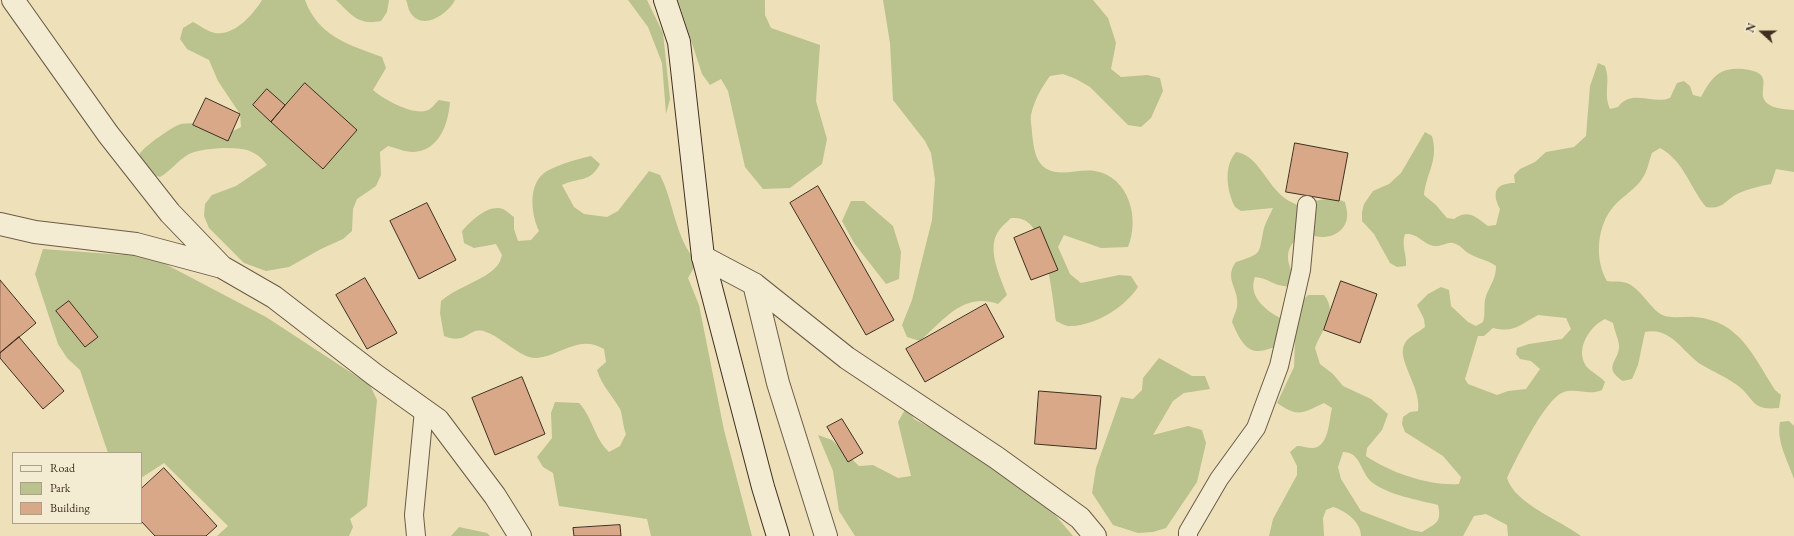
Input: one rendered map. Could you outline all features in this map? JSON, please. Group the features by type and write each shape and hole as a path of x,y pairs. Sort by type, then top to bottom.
{"street":[{"path":"13,0 108,134 170,214 222,267"},
{"path":"665,0 679,42 703,257 763,487 778,536"},
{"path":"0,224 35,232 136,244 222,267 274,297 375,375 438,420 495,496 520,536"},
{"path":"703,257 754,284 847,358 997,458 1080,518 1095,536"},
{"path":"754,284 778,383 826,536"}],"lane":[{"path":"1188,536 1188,532 1219,479 1256,428 1279,366 1301,270 1307,205"},
{"path":"416,536 414,515 424,410"}],"green space":[{"path":"262,0 305,0 311,12 326,31 336,38 382,57 386,68 373,90 392,103 409,110 424,111 430,109 439,100 450,102 444,128 436,142 429,147 422,151 413,152 388,146 380,152 381,175 376,186 357,199 353,209 352,231 343,239 321,249 289,267 266,271 244,263 209,228 204,216 205,204 212,195 236,186 267,165 261,158 250,151 241,149 226,148 201,150 185,156 160,177 148,173 140,165 140,153 143,150 165,132 181,124 200,124 231,132 241,127 240,114 218,81 209,60 187,49 180,39 183,28 193,22 215,33 222,33 236,28 254,12"},
{"path":"336,0 389,0 387,12 381,21 366,22 356,18"},
{"path":"406,0 455,0 447,11 441,15 428,21 421,21 415,18 409,11"},
{"path":"628,0 647,0 663,33 670,99 666,114 662,63 648,27"},
{"path":"678,0 765,0 765,15 771,28 820,45 816,101 827,139 822,164 790,188 763,189 745,167 728,91 721,79 710,85 702,74"},
{"path":"883,0 1093,0 1108,18 1116,43 1111,69 1121,77 1147,75 1160,78 1163,91 1151,118 1141,127 1128,125 1090,87 1063,74 1050,76 1038,95 1031,115 1035,151 1039,162 1043,166 1048,170 1055,172 1095,171 1107,175 1116,181 1124,190 1129,200 1133,224 1128,247 1101,248 1064,235 1058,247 1070,274 1081,283 1119,275 1131,276 1138,287 1125,302 1109,314 1080,325 1067,326 1056,321 1047,266 1038,236 1032,226 1024,220 1019,218 1011,218 1000,229 994,244 995,262 1007,295 998,304 986,301 964,305 946,317 920,341 907,337 902,325 912,300 932,220 935,179 931,153 925,141 893,100 890,43"},
{"path":"1598,63 1605,66 1607,72 1607,98 1610,109 1618,107 1623,101 1629,99 1642,98 1663,100 1670,98 1677,83 1684,81 1690,86 1693,95 1701,97 1717,75 1728,70 1744,69 1761,75 1763,81 1763,96 1768,104 1778,108 1794,110 1794,172 1776,169 1771,184 1741,192 1720,206 1712,208 1706,207 1700,200 1681,167 1668,153 1660,148 1652,153 1642,180 1614,206 1608,214 1599,242 1600,263 1607,281 1622,282 1633,286 1659,313 1663,315 1672,317 1695,317 1710,320 1723,325 1744,342 1775,390 1781,395 1779,408 1763,408 1758,406 1737,385 1702,365 1669,337 1654,331 1645,332 1638,365 1632,379 1623,381 1613,372 1612,368 1619,351 1619,345 1613,323 1605,319 1594,327 1589,333 1585,339 1582,353 1586,366 1605,382 1602,390 1597,392 1569,391 1556,397 1548,405 1532,430 1507,478 1519,496 1528,504 1581,536 1508,536 1507,525 1486,514 1474,516 1463,536 1361,536 1356,522 1348,514 1333,507 1326,510 1323,518 1324,536 1269,536 1273,519 1297,475 1297,466 1290,452 1297,446 1313,448 1322,443 1327,432 1332,408 1324,403 1305,411 1296,412 1284,408 1277,403 1294,367 1295,341 1265,350 1258,351 1251,349 1245,345 1238,336 1232,322 1237,309 1237,301 1231,279 1232,268 1236,262 1256,254 1260,248 1265,225 1273,208 1241,211 1235,207 1228,187 1228,172 1229,165 1236,152 1243,154 1254,162 1278,192 1290,202 1299,206 1328,199 1339,200 1345,202 1347,212 1345,224 1338,233 1327,237 1311,235 1297,239 1292,244 1289,249 1288,259 1296,278 1293,285 1278,285 1265,279 1255,277 1253,284 1256,298 1266,309 1285,320 1308,295 1324,295 1330,308 1327,322 1315,348 1320,364 1333,374 1343,386 1371,399 1388,414 1382,430 1367,448 1366,456 1387,468 1423,481 1459,484 1461,477 1443,456 1405,432 1402,424 1403,417 1410,412 1418,411 1418,402 1413,383 1403,357 1403,350 1405,343 1409,338 1425,327 1424,319 1417,305 1428,294 1441,287 1449,290 1451,306 1468,322 1476,326 1483,322 1485,299 1494,278 1496,266 1490,262 1475,257 1456,244 1451,243 1435,246 1427,244 1414,235 1405,234 1404,246 1406,266 1397,267 1390,263 1374,234 1362,221 1364,204 1373,191 1389,184 1401,173 1425,132 1432,136 1434,153 1424,195 1436,205 1447,218 1454,219 1468,214 1472,215 1488,226 1496,225 1500,209 1497,203 1496,193 1500,187 1509,183 1515,183 1514,175 1520,169 1535,162 1546,152 1574,147 1586,136 1590,86","holes":["1538,315 1566,318 1571,329 1562,339 1529,344 1517,348 1516,354 1520,359 1531,361 1540,369 1526,389 1508,391 1497,395 1468,384 1465,379 1478,336 1484,336 1493,328 1512,329","1343,452 1354,456 1369,479 1387,491 1404,497 1438,505 1439,516 1437,522 1422,532 1411,530 1361,511 1341,479 1338,467"]},
{"path":"591,156 600,164 592,174 584,179 562,185 574,207 584,214 607,217 618,211 649,171 660,175 665,186 679,231 690,253 697,262 688,278 699,305 724,430 752,536 651,536 647,519 559,506 553,473 543,467 537,457 552,438 551,413 555,402 579,403 584,409 600,441 609,452 620,446 626,434 620,409 604,386 597,370 606,362 604,349 595,345 578,344 537,358 518,352 486,332 476,331 458,339 444,336 440,313 441,301 492,271 499,263 502,255 496,244 474,248 464,243 462,231 480,214 497,208 503,209 514,217 514,229 518,241 531,240 539,231 534,216 532,199 536,183 541,176 557,166"},
{"path":"851,201 864,201 893,226 901,252 899,279 886,284 854,243 842,221"},
{"path":"43,249 152,257 266,317 370,385 377,400 367,506 350,519 353,527 349,536 217,536 228,526 164,463 142,477 142,452 108,452 80,370 67,358 58,344 35,274"},
{"path":"1159,358 1192,376 1205,376 1210,389 1184,393 1173,401 1153,435 1188,426 1202,430 1206,443 1197,482 1166,528 1153,532 1138,533 1113,525 1092,493 1096,468 1121,397 1133,399 1142,390 1143,378"},
{"path":"907,406 914,419 985,457 1051,510 1073,536 855,536 839,511 833,471 818,435 832,440 859,466 873,465 898,478 911,476 898,422"},
{"path":"1789,421 1794,426 1794,479 1783,451 1779,429 1780,422"},
{"path":"459,527 487,533 490,536 451,536"}],"building":[{"path":"305,83 357,130 323,169 271,122"},
{"path":"267,89 285,105 271,122 253,105"},
{"path":"206,98 240,114 228,141 193,125"},
{"path":"1295,143 1348,153 1339,201 1286,192"},
{"path":"818,186 894,320 866,335 790,203"},
{"path":"427,203 456,260 419,279 390,221"},
{"path":"1040,227 1058,270 1031,280 1014,238"},
{"path":"365,278 397,333 367,349 336,295"},
{"path":"0,280 36,323 0,353"},
{"path":"1341,281 1377,294 1360,343 1324,330"},
{"path":"69,301 98,337 85,347 56,311"},
{"path":"986,304 1004,337 925,382 906,349"},
{"path":"19,337 64,391 43,409 0,358 0,353"},
{"path":"522,377 545,434 495,455 472,398"},
{"path":"1039,391 1101,396 1096,449 1035,444"},
{"path":"842,419 863,453 848,462 827,427"},
{"path":"164,468 217,526 206,536 155,536 142,522 142,488"},
{"path":"620,525 621,536 574,536 573,528"}]}
